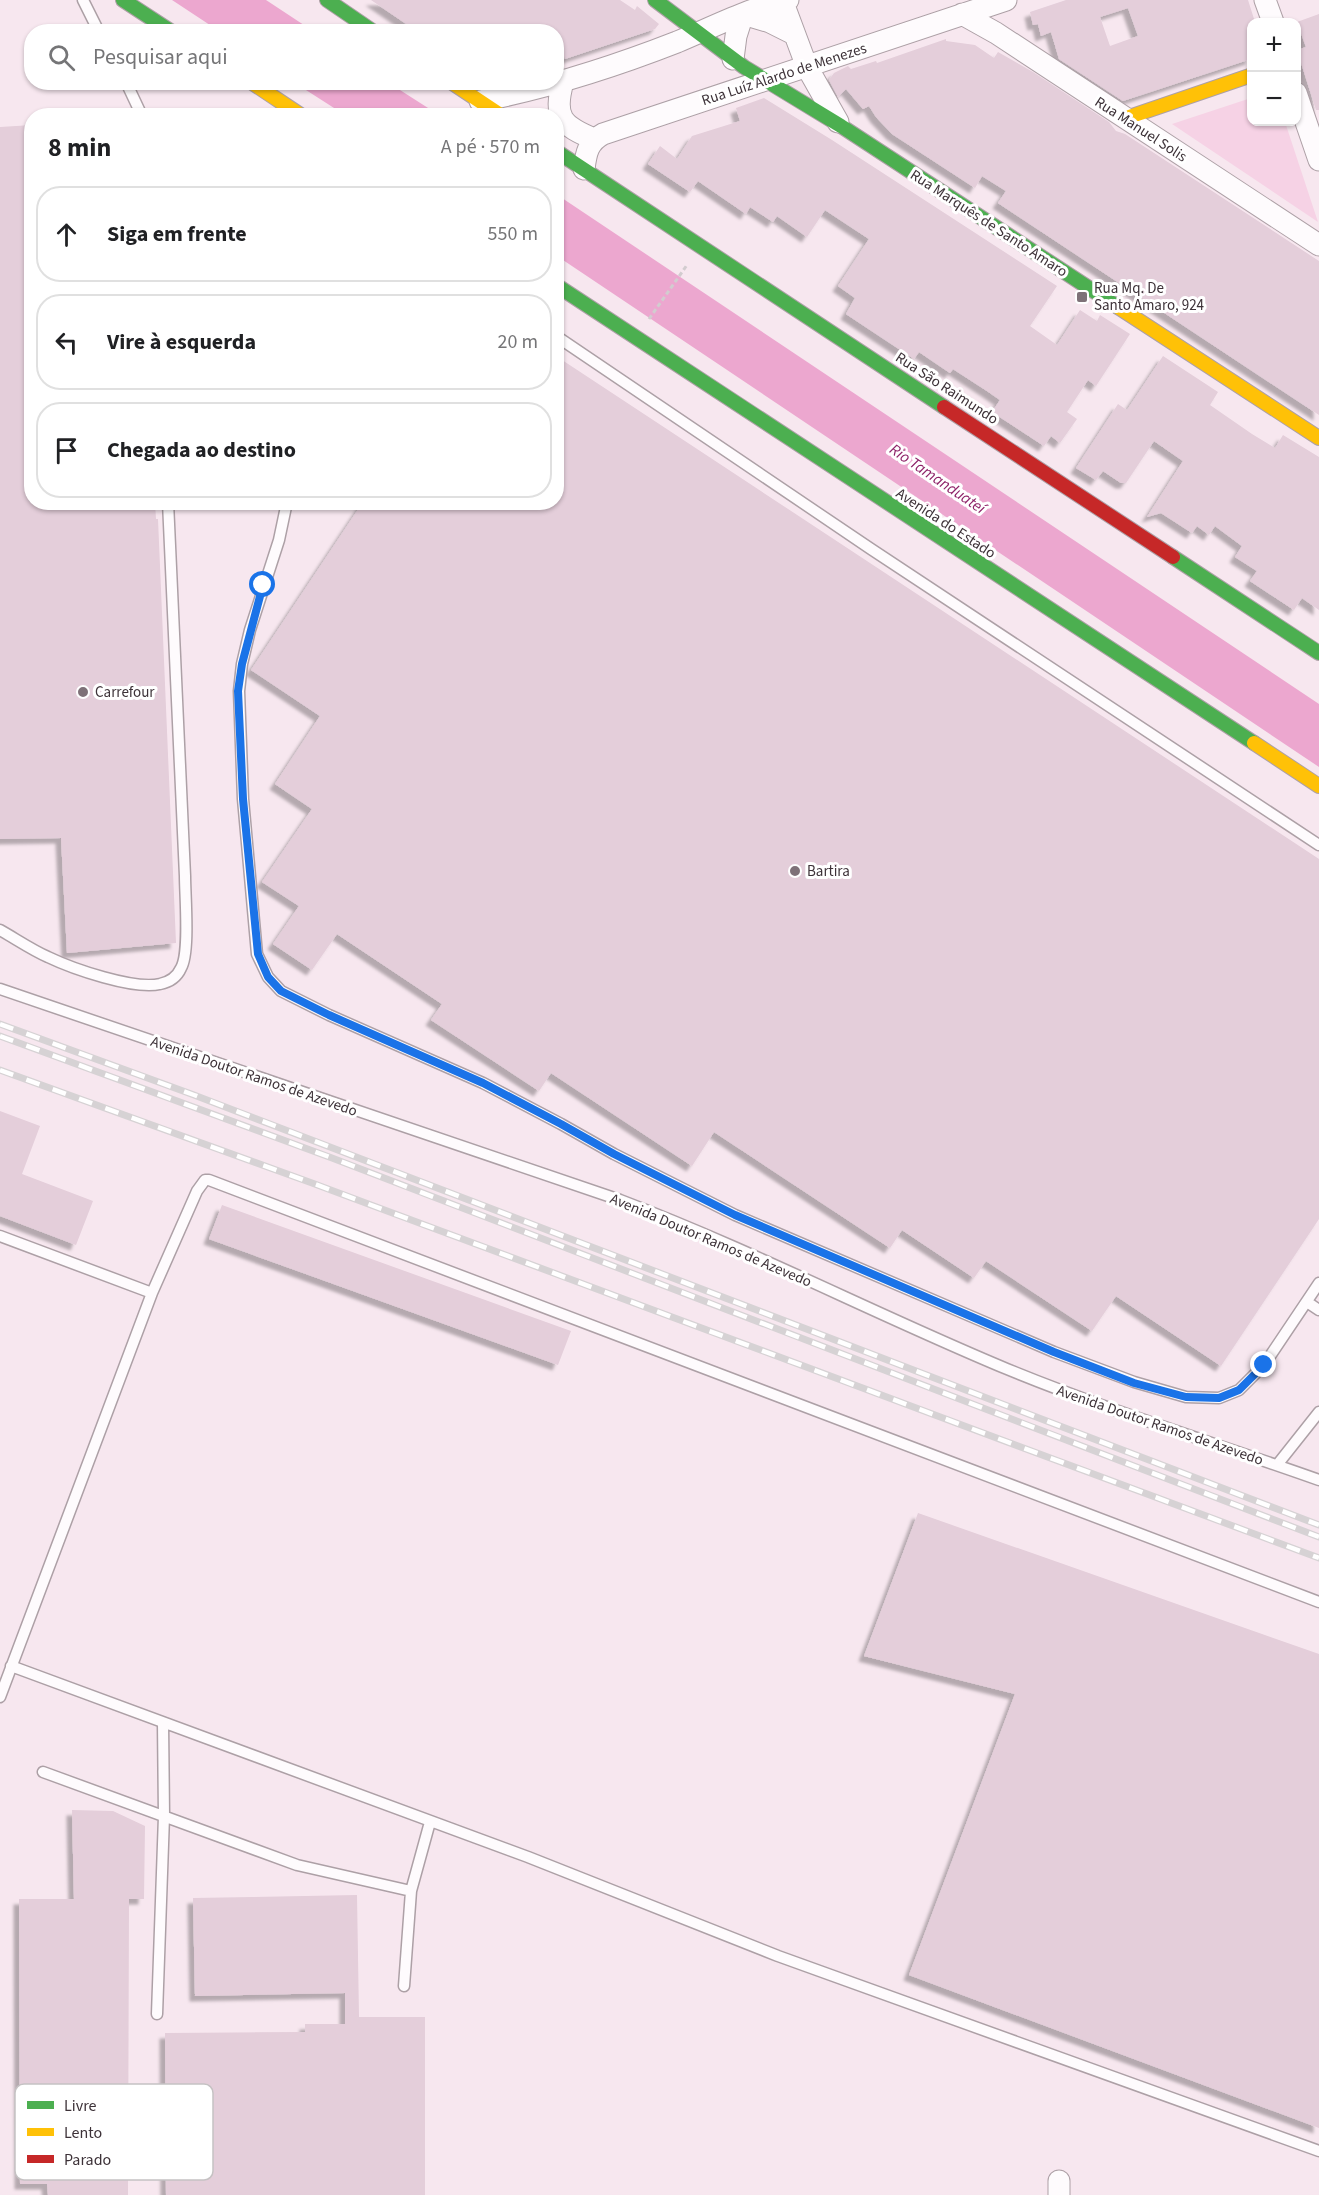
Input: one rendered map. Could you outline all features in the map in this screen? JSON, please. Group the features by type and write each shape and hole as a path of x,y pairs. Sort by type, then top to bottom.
{"main road":[{"path":"123,0 160,24"},
{"path":"327,0 362,24"},
{"name":"Rua Marquês de Santo Amaro","path":"656,0 733,59 841,126 1319,438"},
{"path":"1126,118 1247,76"},
{"path":"261,90 284,108"},
{"path":"464,90 490,108"},
{"name":"Rua São Raimundo","path":"564,156 1319,653"},
{"name":"Avenida do Estado","path":"564,290 1319,786"}],"street":[{"path":"564,82 784,0"},
{"name":"Rua Marquês de Santo Amaro","path":"784,0 807,67 841,126"},
{"name":"Rua Luíz Alardo de Menezes","path":"594,139 645,119 1005,0"},
{"path":"1265,0 1272,18"},
{"path":"743,14 770,22 794,34"},
{"path":"733,59 736,36 743,14"},
{"name":"Rua Manuel Solis","path":"962,15 996,33 1319,245"},
{"path":"480,101 528,90"},
{"path":"559,108 561,90"},
{"path":"1301,108 1319,160"},
{"path":"564,120 577,132 594,139 588,147 584,169"}],"lane":[{"path":"82,0 95,24"},
{"path":"130,90 138,108"},
{"path":"564,341 871,549 1319,845"},
{"path":"0,930 47,957 84,972 138,984 159,985 173,979 183,967 186,934 185,876 168,510"},
{"path":"285,510 279,540 250,630 238,691 243,799 258,954 268,977 281,991 329,1015 483,1083 614,1154 735,1215 1054,1352 1134,1383 1186,1397 1219,1398 1239,1390 1264,1365 1319,1283"},
{"name":"Avenida Doutor Ramos de Azevedo","path":"0,989 620,1200 668,1218 904,1326 1008,1370 1193,1438 1319,1480"},
{"path":"0,1697 152,1293 197,1191 202,1182 209,1180 1319,1602"},
{"path":"0,1236 152,1293"},
{"path":"1307,1302 1319,1310"},
{"path":"1277,1465 1319,1412"},
{"path":"11,1666 528,1857 778,1956 1319,2151"},
{"path":"157,2014 164,1816 163,1723"},
{"path":"43,1772 297,1865 411,1891"},
{"path":"404,1986 411,1891 430,1822"}],"path":[{"path":"643,328 690,260"}],"shaded area":[{"path":"1247,99 1247,126 1286,126 1318,222 1172,124"}],"water":[{"path":"172,0 266,0 302,24 208,24"},
{"path":"306,90 400,90 428,108 334,108"},
{"name":"Rio Tamanduateí","path":"564,199 1319,704 1319,767 564,261"}],"building":[{"path":"371,0 620,0 635,10 637,6 659,24 655,29 565,59 564,24 406,24"},
{"path":"1066,0 1248,0 1254,18 1247,18 1247,60 1123,101 1059,59 1051,32 1041,36 1038,24 1033,25 1030,12","holes":["1128,8 1138,36 1110,46 1100,17"]},
{"path":"1319,14 1319,110 1316,110 1301,63 1301,49 1306,47 1301,33 1301,21"},
{"path":"946,39 946,41 975,45 994,58 998,52 1033,72 1109,122 1116,131 1125,134 1319,261 1319,415 998,203 1006,191 982,176 975,188 892,134 869,106 863,109 846,89 838,97 829,80 834,73 848,66 851,69 876,61 877,63"},
{"path":"764,98 1057,286 1030,326 1057,345 1080,310 1097,321 1100,315 1130,334 1096,386 1088,380 1067,412 1077,419 1060,443 1051,436 1044,446 992,412 1000,400 987,391 953,369 950,373 919,352 914,359 846,314 855,298 838,286 869,239 825,210 807,237 777,216 773,222 750,207 746,214 698,181 690,192 648,164 660,146 677,159 692,136 740,121 736,108"},
{"name":"Carrefour","path":"24,126 24,510 155,510 156,519 158,519 176,943 67,953 61,838 0,839 0,127"},
{"path":"1163,356 1218,392 1210,405 1252,434 1275,448 1283,435 1319,457 1319,610 1302,598 1294,610 1250,581 1257,571 1235,557 1242,546 1215,526 1209,535 1197,526 1192,533 1161,513 1147,517 1183,461 1154,441 1126,483 1121,483 1103,471 1096,480 1076,468 1118,404 1127,410"},
{"name":"Bartira","path":"564,361 1319,859 1319,1219 1221,1366 1116,1296 1092,1331 986,1261 974,1278 902,1230 890,1248 714,1132 692,1166 551,1073 539,1091 431,1020 442,1004 337,934 312,970 273,944 299,906 262,882 312,809 275,784 320,716 251,670 358,510 564,510"},
{"path":"0,1111 40,1126 22,1174 93,1201 76,1245 0,1216"},
{"path":"222,1205 571,1331 558,1365 209,1239"},
{"path":"918,1513 1319,1654 1319,2128 909,1975 1015,1694 864,1656"},
{"path":"72,1810 113,1811 145,1826 144,1899 129,1899 128,2084 20,2084 19,1899 74,1899"},
{"path":"357,1895 359,2017 425,2017 425,2195 166,2195 166,2180 213,2180 213,2084 165,2084 165,2033 305,2032 305,2024 345,2024 345,1993 195,1996 193,1898"},
{"path":"20,2180 128,2180 128,2195 48,2195 47,2184 20,2184"}],"railway":[{"path":"0,1024 194,1095 1319,1525"},
{"path":"0,1036 332,1158 1319,1537"},
{"path":"0,1070 312,1183 1319,1558"}],"traffic: fast":[{"path":"123,0 160,24"},
{"path":"327,0 362,24"},
{"path":"655,0 744,67 841,126 1118,307"},
{"path":"564,156 944,407"},
{"path":"564,290 1254,743"},
{"path":"1173,557 1319,653"}],"traffic: slow":[{"path":"1126,118 1247,77"},
{"path":"263,90 290,108"},
{"path":"463,90 490,108"},
{"path":"1118,307 1319,438"},
{"path":"1254,743 1319,786"}],"traffic: jam":[{"path":"944,407 1173,557"}],"place":[{"name":"Rua Mq. De Santo Amaro, 924","path":"1082,297"},
{"name":"Carrefour","path":"83,692"},
{"name":"Bartira","path":"795,871"}],"route":[{"path":"263,585 250,630 238,691 243,799 258,954 268,977 281,991 329,1015 449,1066 614,1154 735,1215 1054,1352 1134,1383 1186,1397 1219,1398 1239,1390 1264,1365"}]}
